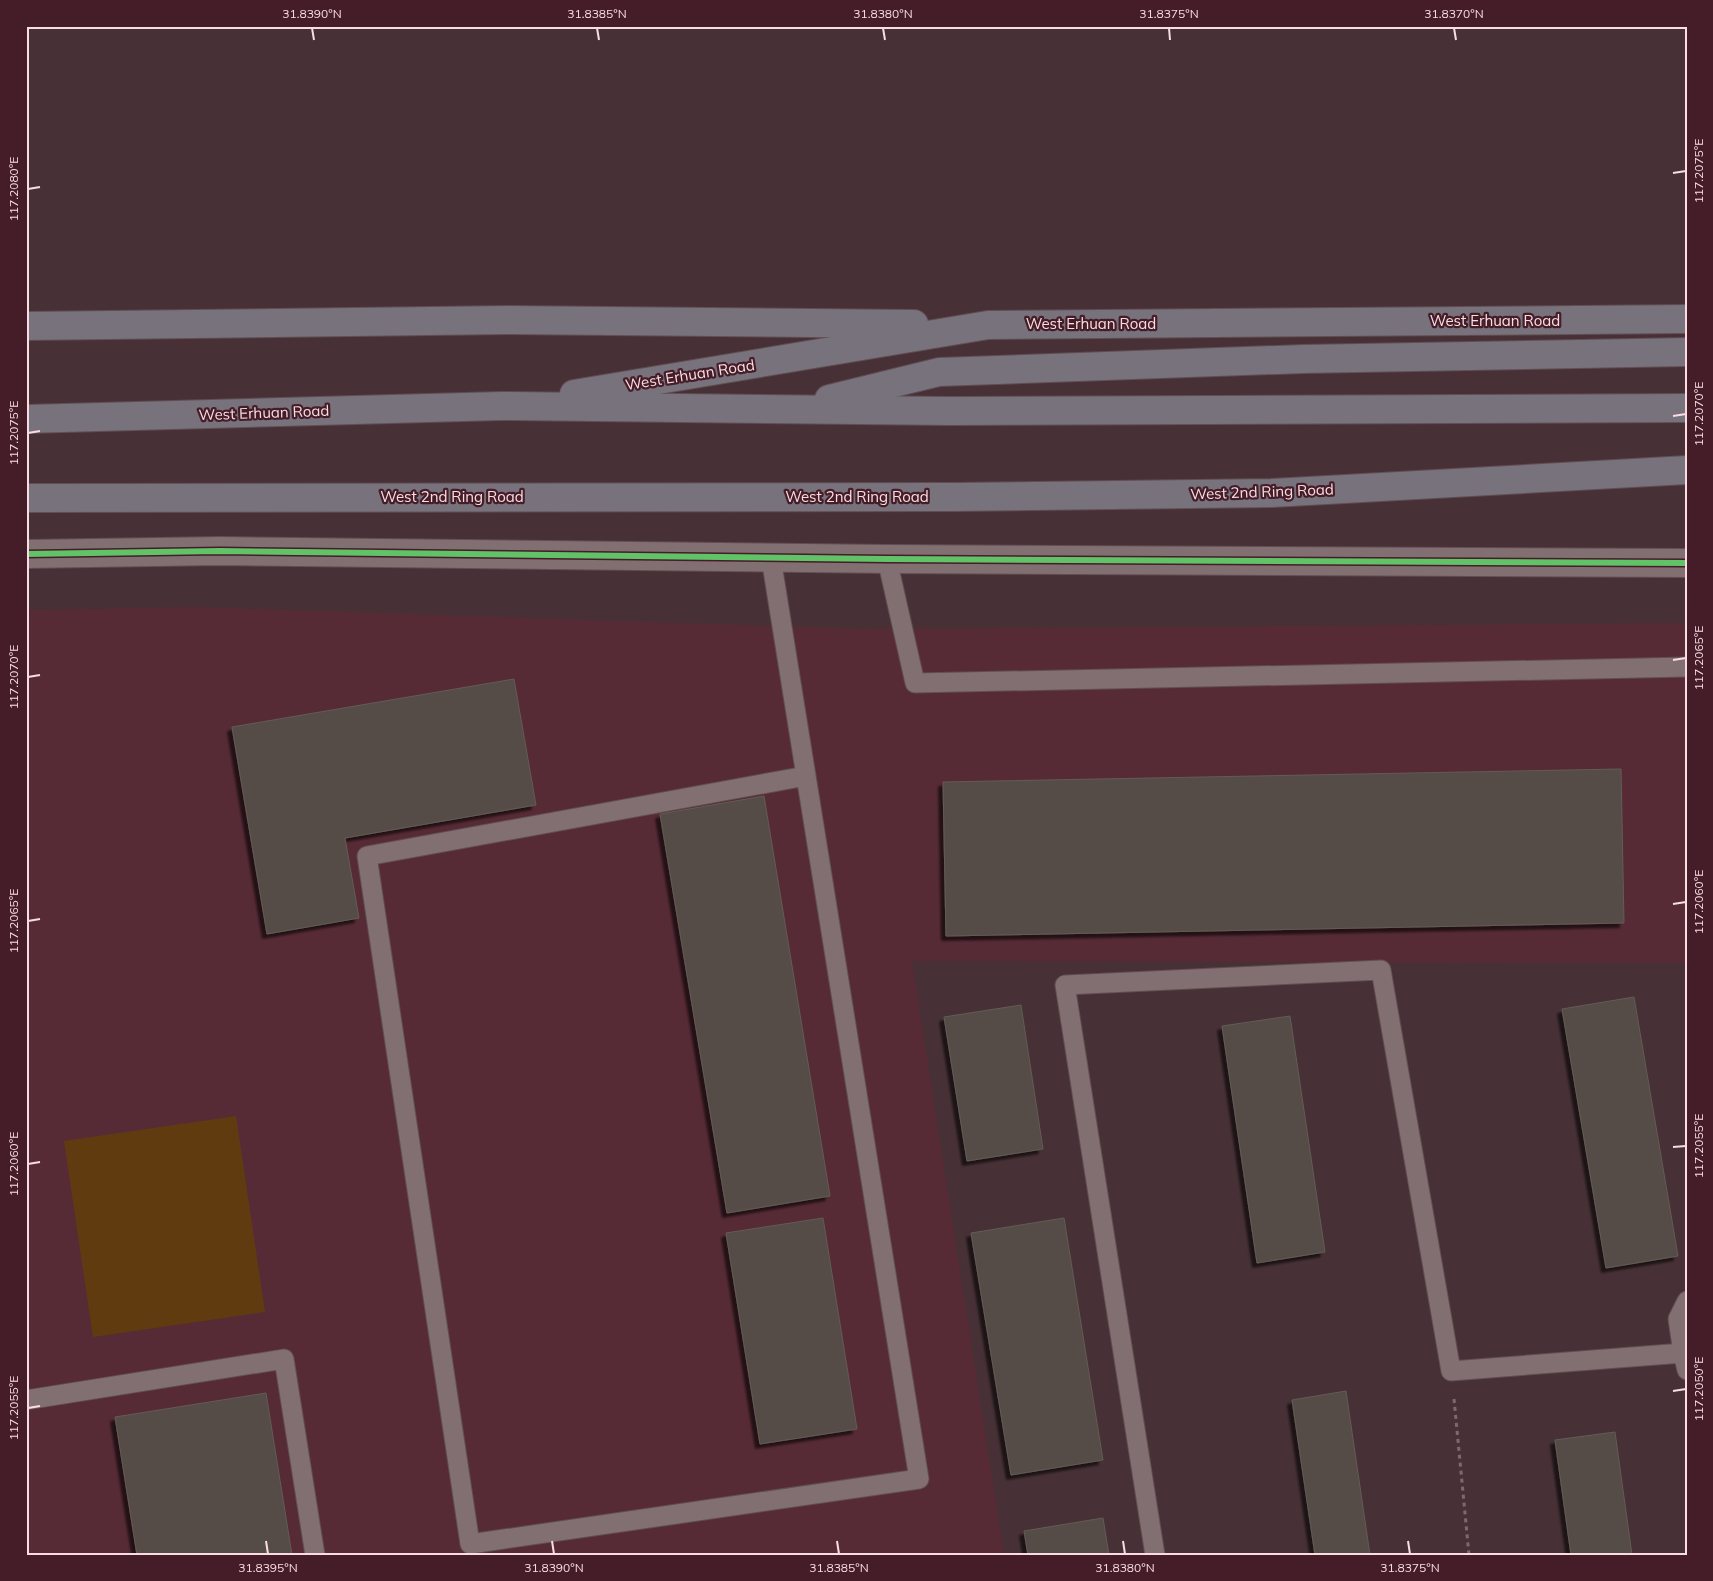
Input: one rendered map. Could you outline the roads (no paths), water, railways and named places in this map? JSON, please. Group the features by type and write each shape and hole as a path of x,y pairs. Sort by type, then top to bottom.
{"highway":[{"name":"West Erhuan Road","path":"501,406 988,325 1687,319"},
{"path":"26,326 508,320 988,325"},
{"path":"790,409 939,372 1293,359 1687,352"},
{"name":"West Erhuan Road","path":"26,419 501,406 949,411 1687,408"},
{"name":"West 2nd Ring Road","path":"26,498 964,497 1272,494 1687,470"}],"street":[{"path":"26,554 220,551 887,559 1687,563"}],"lane":[{"path":"771,558 919,1478 470,1544 367,856 806,776"},
{"path":"887,559 916,683 1687,667"},
{"path":"1155,1555 1066,985 1381,970 1451,1371 1685,1361 1678,1319 1687,1301"},
{"path":"26,1400 284,1359 315,1555"}]}
